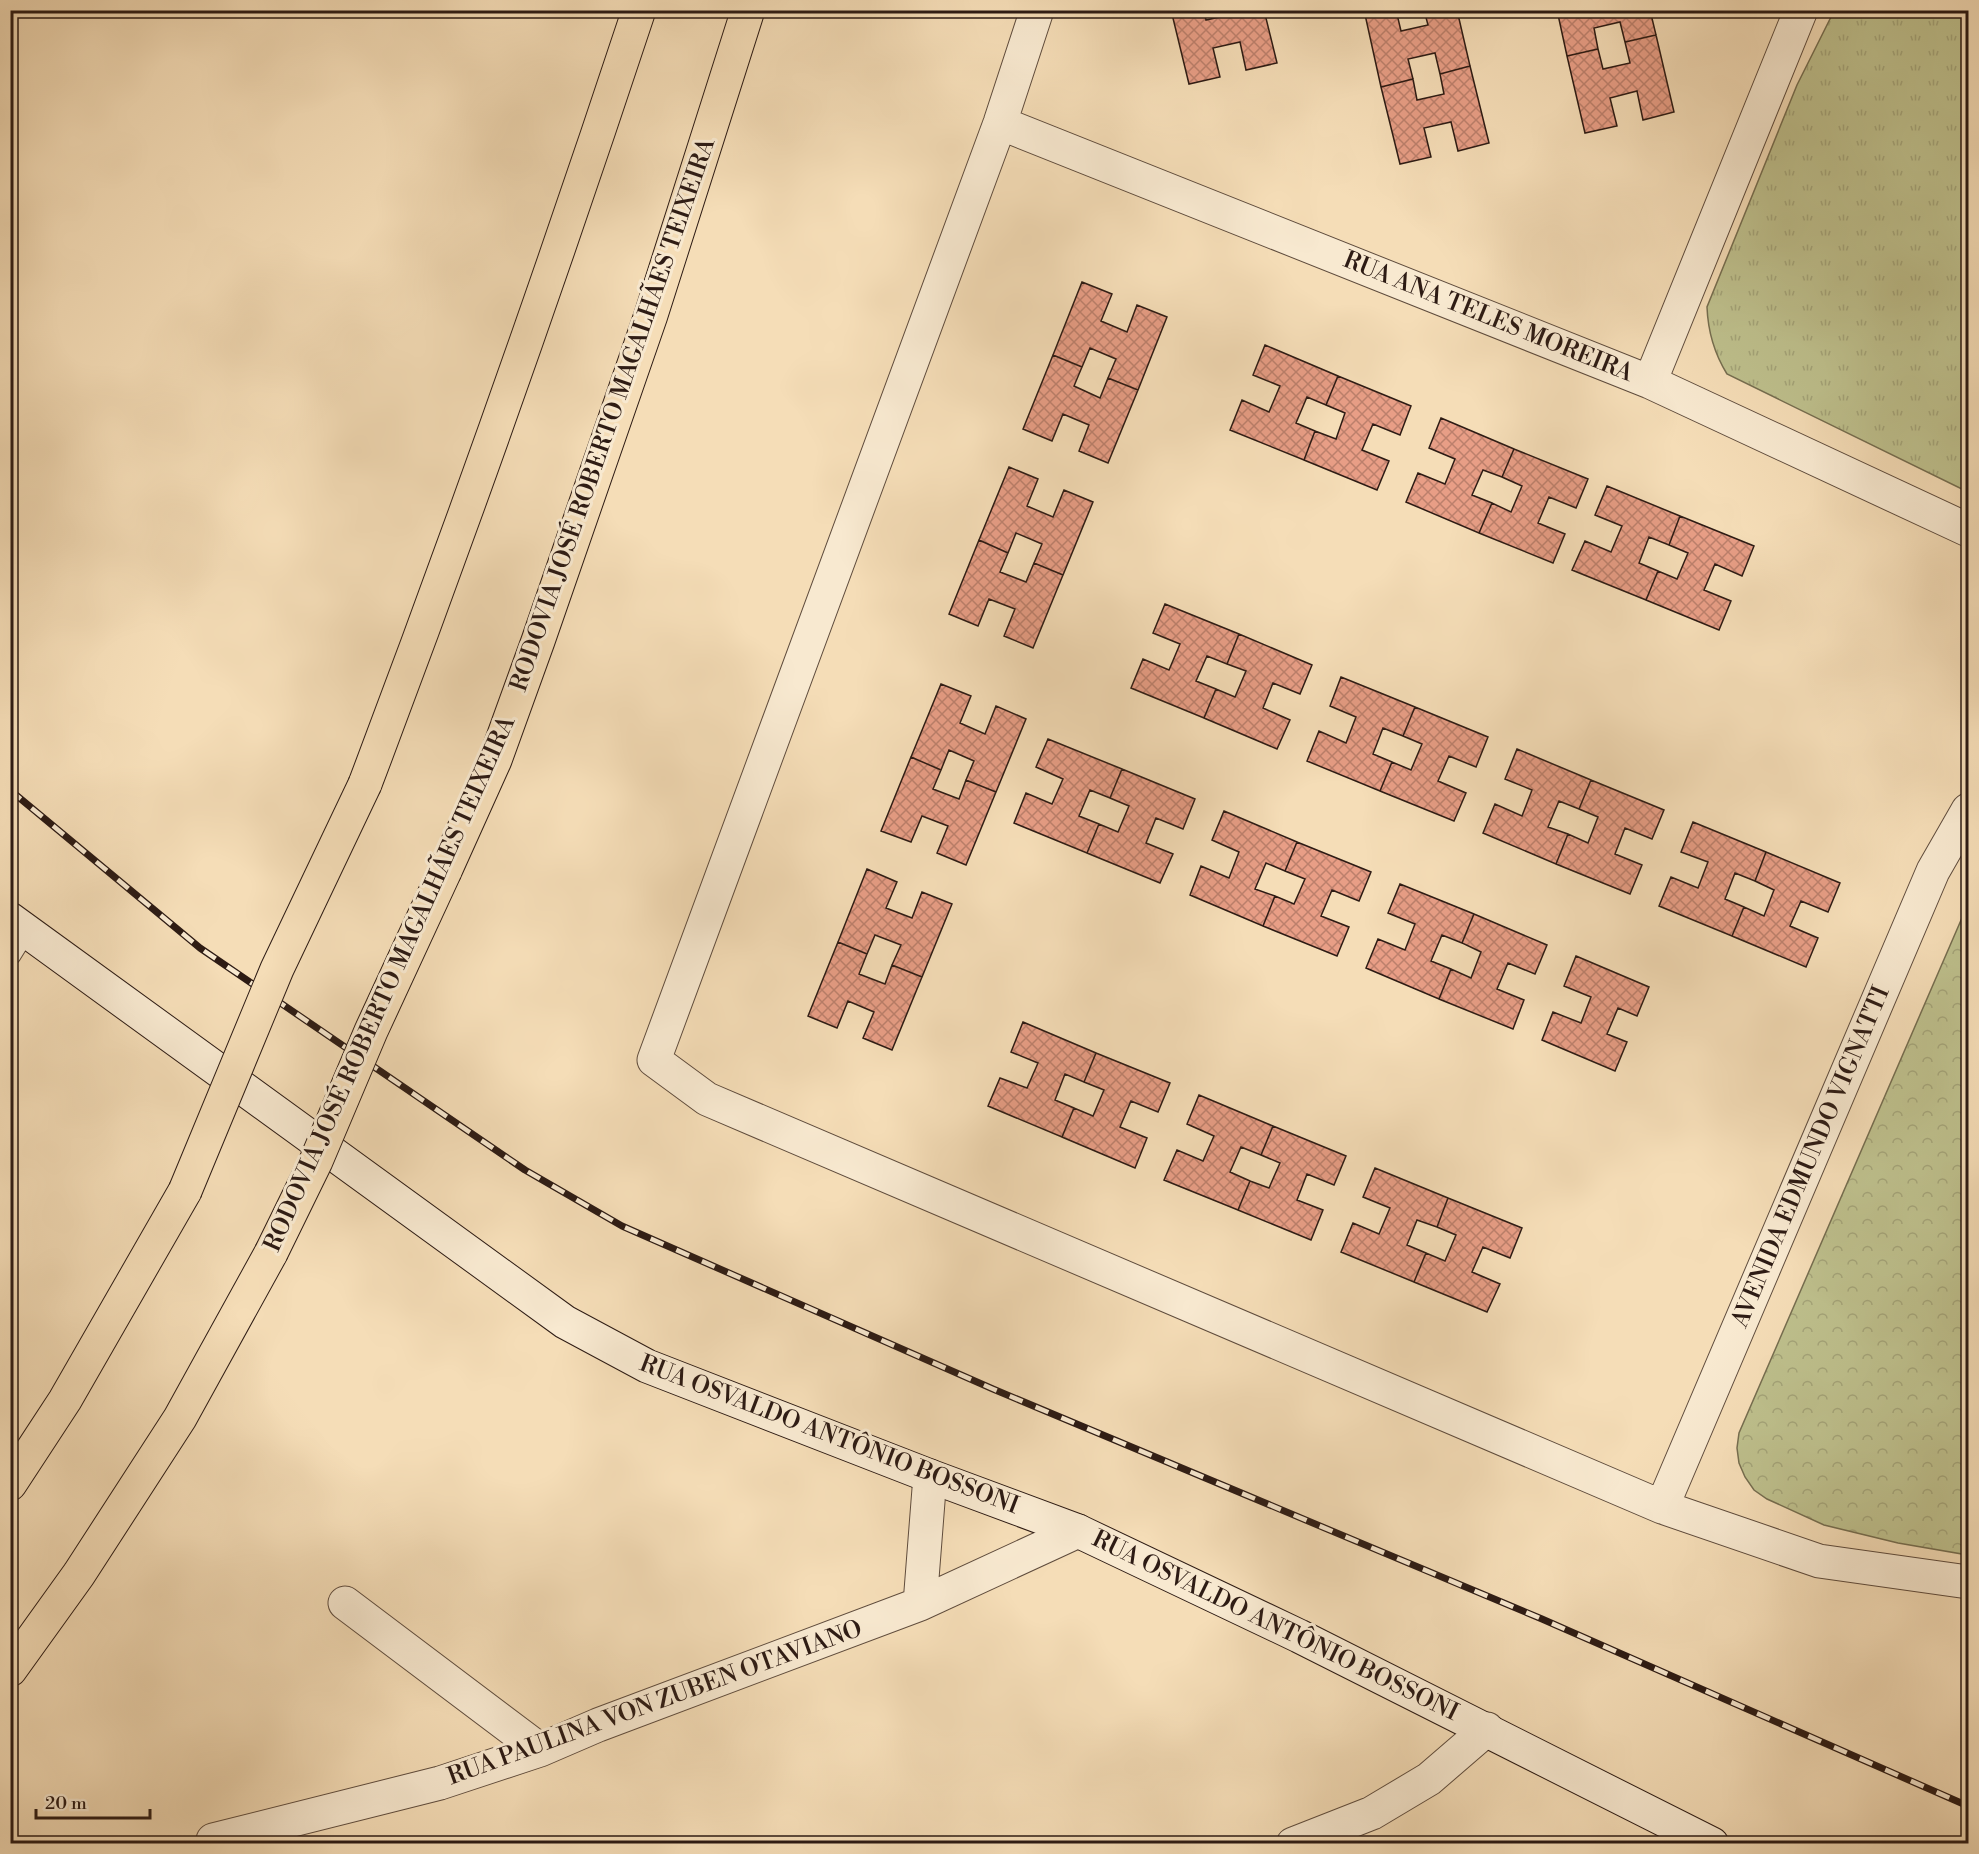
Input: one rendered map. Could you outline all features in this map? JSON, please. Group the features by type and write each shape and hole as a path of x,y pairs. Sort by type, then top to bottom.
{"highway":[{"path":"10,1484 65,1400 186,1191 277,969 365,784 439,590 573,209 639,10"},
{"name":"RODOVIA JOSÉ ROBERTO MAGALHÃES TEIXEIRA","path":"10,1670 79,1574 180,1418 271,1252 316,1161 371,1031 495,760 651,315 748,10"}],"street":[{"path":"1037,10 1000,123 654,1060 707,1099 1662,1507 1819,1560 1968,1582"},
{"path":"1650,382 1801,10"},
{"name":"RUA ANA TELES MOREIRA","path":"1000,123 1650,382 1968,530"},
{"name":"AVENIDA EDMUNDO VIGNATTI","path":"1662,1507 1933,871 1968,810"},
{"name":"RUA OSVALDO ANTÔNIO BOSSONI","path":"15,935 565,1322 648,1366 1078,1531 1299,1636 1712,1844"},
{"path":"920,1604 930,1476"},
{"name":"RUA PAULINA VON ZUBEN OTAVIANO","path":"213,1840 440,1783 540,1750 598,1725 920,1604 1078,1531"},
{"path":"345,1604 540,1750"},
{"path":"1293,1844 1372,1813 1429,1779 1487,1729"}],"green space":[{"path":"1834,11 1968,11 1968,492 1727,374 1712,342 1707,307 1797,85"},
{"path":"1968,904 1968,1555 1898,1543 1824,1525 1767,1499 1754,1490 1745,1477 1739,1463 1737,1448 1739,1433"}],"building":[{"path":"1171,10 1204,10 1206,20 1233,14 1232,10 1264,10 1277,63 1246,70 1240,42 1213,48 1220,77 1189,84"},
{"path":"1364,10 1396,10 1401,31 1428,25 1424,10 1457,10 1470,66 1440,74 1435,53 1408,59 1413,79 1381,87"},
{"path":"1557,10 1650,10 1656,35 1625,42 1620,22 1594,28 1598,49 1567,56"},
{"path":"1656,35 1674,112 1643,120 1637,91 1610,98 1617,126 1585,133 1567,56 1598,49 1603,69 1630,63 1625,42"},
{"path":"1470,66 1489,143 1458,151 1451,122 1424,128 1431,157 1400,164 1381,87 1413,79 1417,100 1444,94 1440,74"},
{"path":"1082,282 1112,294 1101,321 1127,332 1137,305 1167,317 1138,390 1108,378 1116,359 1090,348 1082,367 1053,355"},
{"path":"1265,345 1338,376 1326,405 1307,397 1296,423 1315,431 1304,460 1230,430 1242,400 1269,412 1280,386 1253,375"},
{"path":"1053,355 1082,367 1074,386 1100,398 1108,378 1138,390 1108,463 1079,451 1089,425 1063,414 1052,441 1023,429"},
{"path":"1338,376 1411,406 1400,435 1373,424 1362,450 1389,461 1377,490 1304,460 1315,431 1336,439 1345,413 1326,405"},
{"path":"1441,418 1514,449 1502,477 1483,470 1472,495 1492,503 1479,533 1406,502 1418,473 1445,484 1455,459 1429,448"},
{"path":"1514,449 1588,479 1576,508 1549,497 1538,523 1565,534 1553,563 1479,533 1492,503 1511,512 1522,486 1502,477"},
{"path":"1009,467 1038,479 1027,506 1053,517 1064,490 1093,502 1063,575 1034,563 1042,544 1016,533 1008,553 979,540"},
{"path":"1607,486 1680,516 1669,545 1649,537 1639,563 1658,571 1646,600 1572,570 1585,541 1611,552 1622,526 1595,515"},
{"path":"1680,516 1754,546 1742,576 1715,564 1704,590 1731,601 1719,630 1646,600 1658,571 1677,579 1688,553 1669,545"},
{"path":"979,540 1008,553 1000,572 1026,582 1034,563 1063,575 1033,648 1004,636 1015,609 989,599 978,626 949,614"},
{"path":"1165,604 1239,634 1227,664 1207,656 1196,681 1216,689 1204,718 1131,688 1143,659 1169,670 1180,644 1153,633"},
{"path":"1239,634 1312,665 1300,694 1273,683 1263,708 1290,720 1277,749 1204,718 1216,689 1235,697 1246,671 1227,664"},
{"path":"1341,677 1415,707 1403,736 1383,728 1373,754 1392,762 1380,791 1307,761 1319,731 1346,743 1356,717 1330,706"},
{"path":"941,684 971,696 960,723 985,734 996,706 1026,719 996,792 966,780 974,761 949,750 941,770 911,757"},
{"path":"1415,707 1488,737 1476,767 1449,756 1438,781 1466,793 1454,821 1380,791 1392,762 1411,770 1422,744 1403,736"},
{"path":"1048,739 1122,769 1110,798 1090,790 1079,816 1099,824 1087,853 1014,823 1026,793 1052,804 1063,779 1036,767"},
{"path":"1517,749 1591,780 1579,809 1559,801 1548,827 1568,834 1556,864 1483,833 1495,804 1522,816 1532,790 1505,779"},
{"path":"911,757 941,770 933,789 959,799 966,780 996,792 966,865 937,853 948,826 922,816 911,842 881,831"},
{"path":"1122,769 1195,799 1183,829 1156,818 1146,843 1173,854 1160,883 1087,853 1099,824 1118,832 1129,806 1110,798"},
{"path":"1591,780 1664,810 1652,839 1625,828 1615,854 1642,865 1630,894 1556,864 1568,834 1588,843 1598,817 1579,809"},
{"path":"1224,811 1297,842 1285,871 1266,863 1255,889 1275,896 1263,926 1190,895 1201,866 1229,878 1239,852 1212,840"},
{"path":"1693,822 1766,852 1755,881 1735,873 1725,899 1744,907 1732,936 1659,906 1671,877 1698,888 1708,862 1681,852"},
{"path":"1297,842 1371,872 1359,901 1332,890 1321,916 1349,927 1337,956 1263,926 1275,896 1294,904 1305,879 1285,871"},
{"path":"1766,852 1840,883 1828,912 1801,901 1790,926 1818,938 1806,967 1732,936 1744,907 1764,916 1774,890 1755,881"},
{"path":"867,869 897,882 886,908 912,918 922,892 952,904 922,977 892,965 901,945 875,935 867,954 838,942"},
{"path":"1400,884 1474,914 1462,943 1442,935 1431,961 1451,969 1439,999 1366,968 1378,939 1405,950 1415,924 1388,913"},
{"path":"1474,914 1547,945 1535,974 1508,963 1497,989 1524,1000 1513,1029 1439,999 1451,969 1471,978 1481,952 1462,943"},
{"path":"838,942 867,954 859,974 885,984 892,965 922,977 892,1050 863,1038 874,1012 848,1001 837,1028 808,1016"},
{"path":"1576,956 1649,987 1637,1016 1618,1008 1607,1034 1627,1042 1615,1071 1542,1040 1553,1012 1581,1023 1591,997 1564,986"},
{"path":"1023,1022 1096,1053 1084,1082 1065,1074 1055,1100 1074,1108 1062,1137 988,1106 1000,1078 1027,1088 1038,1063 1011,1052"},
{"path":"1096,1053 1170,1083 1158,1112 1131,1101 1120,1127 1147,1138 1135,1168 1062,1137 1074,1108 1093,1116 1104,1090 1084,1082"},
{"path":"1199,1095 1273,1126 1261,1155 1241,1147 1230,1172 1250,1181 1238,1210 1164,1180 1177,1150 1203,1161 1214,1136 1187,1124"},
{"path":"1273,1126 1346,1156 1334,1185 1307,1174 1297,1200 1323,1210 1311,1240 1238,1210 1250,1181 1269,1188 1280,1163 1261,1155"},
{"path":"1375,1168 1448,1198 1437,1227 1417,1220 1407,1245 1426,1253 1414,1282 1341,1252 1353,1223 1379,1234 1390,1208 1363,1197"},
{"path":"1448,1198 1522,1228 1510,1258 1483,1247 1472,1272 1500,1284 1487,1312 1414,1282 1426,1253 1445,1261 1456,1235 1437,1227"}],"railway":[{"path":"10,790 200,948 525,1170 622,1226 993,1389 1542,1619 1968,1806"}]}
